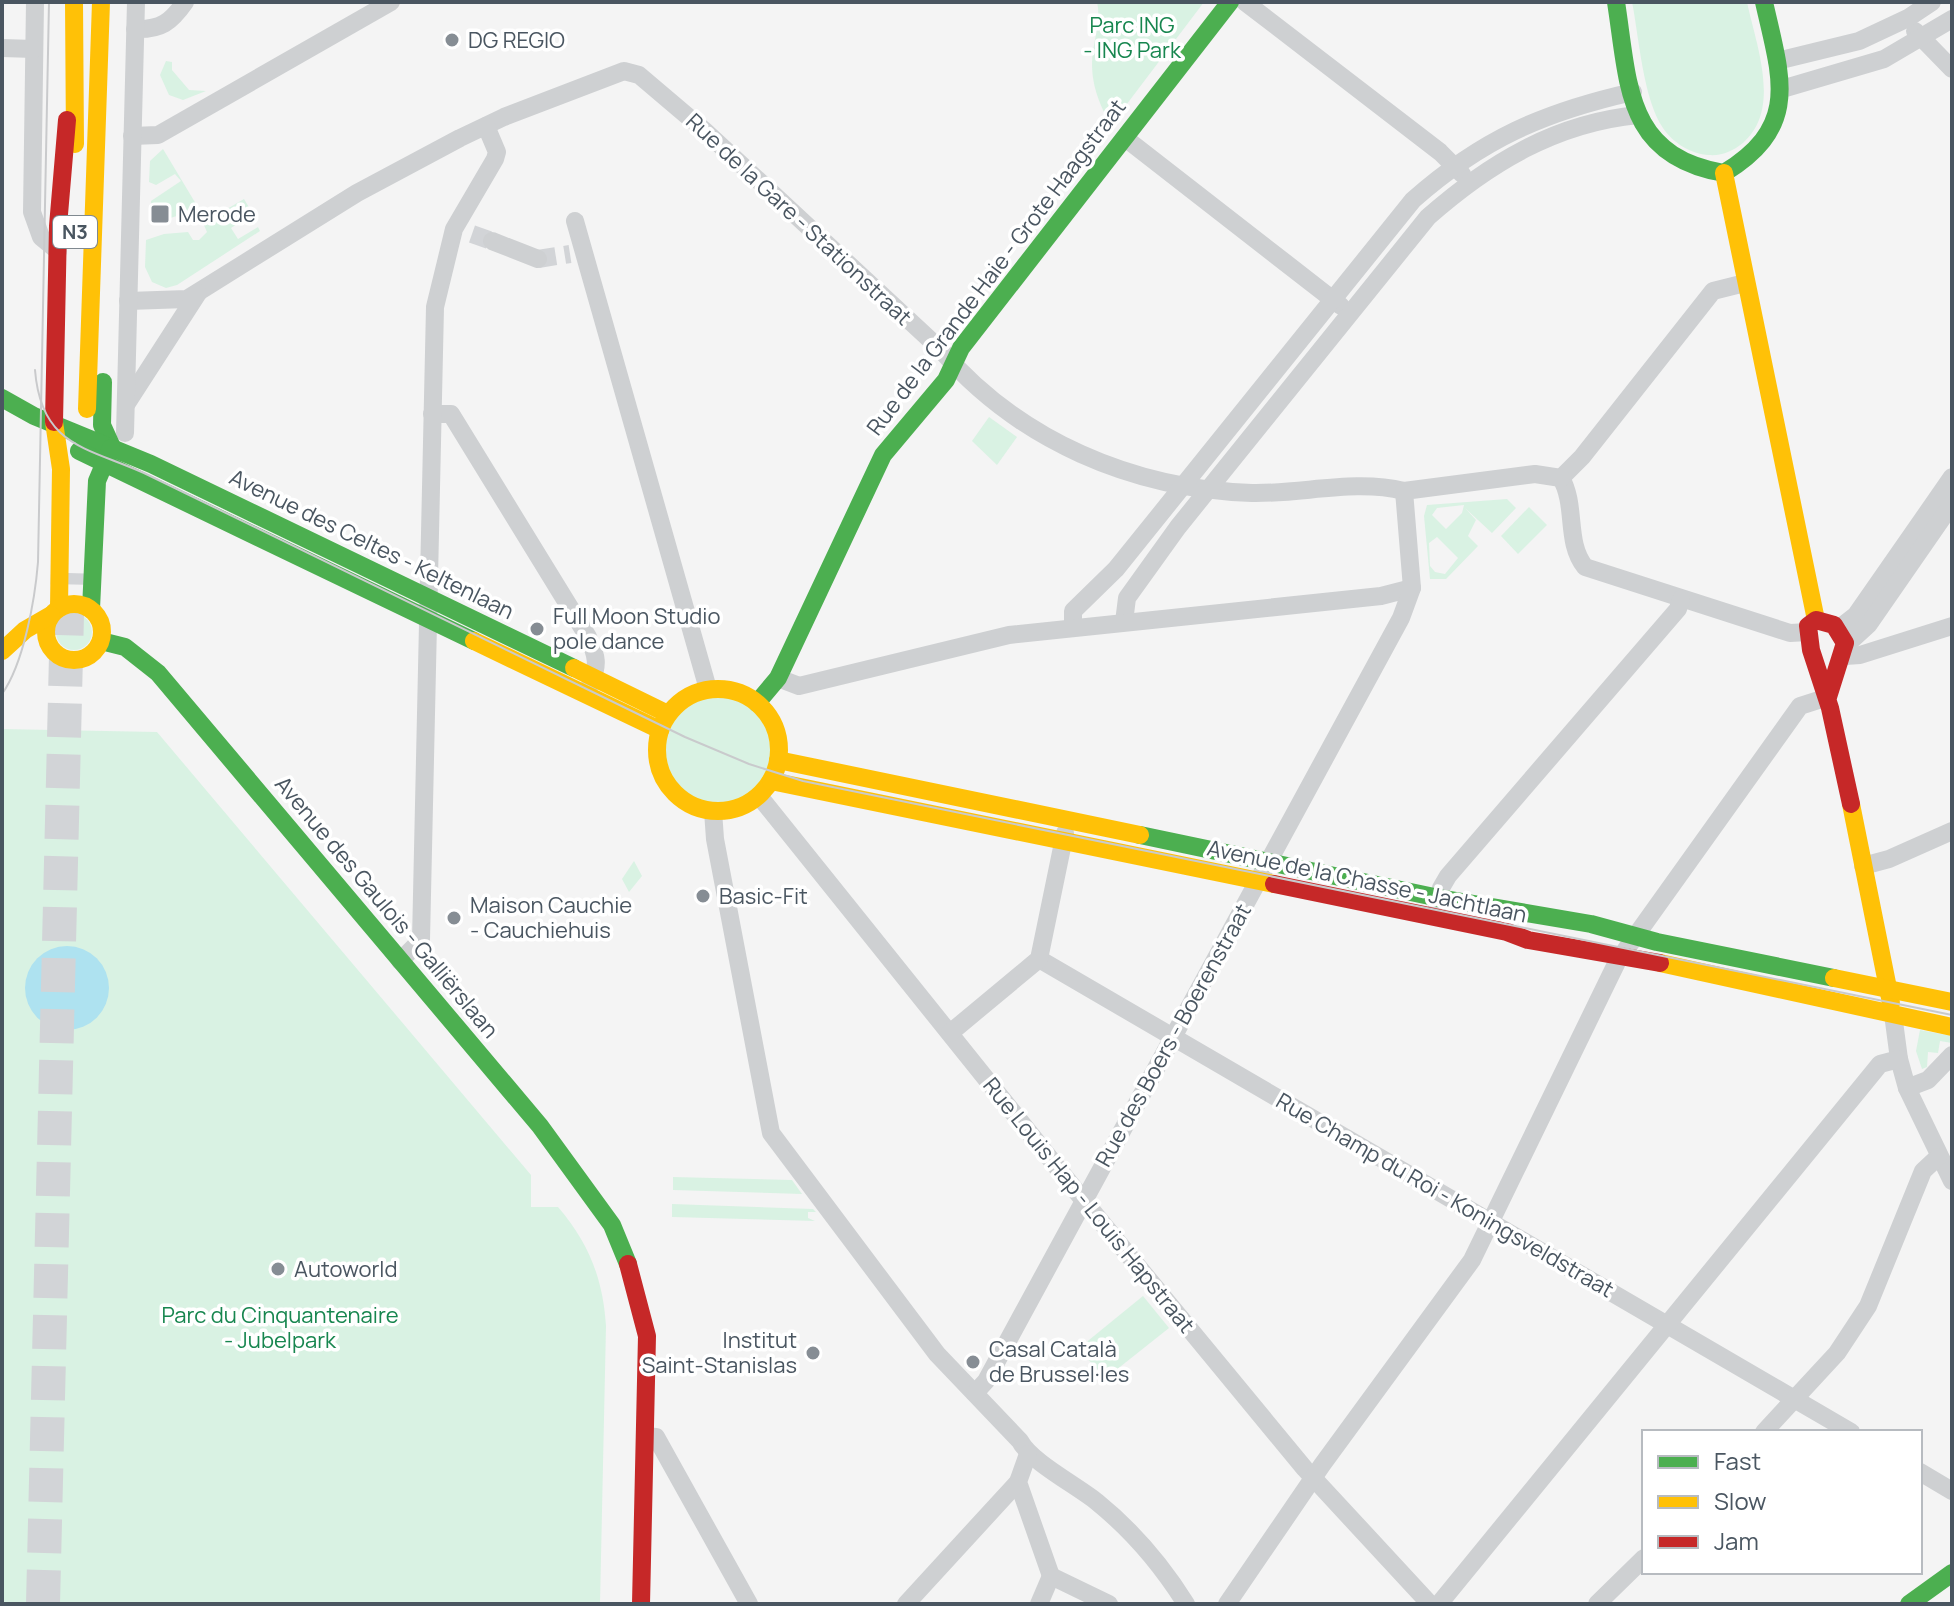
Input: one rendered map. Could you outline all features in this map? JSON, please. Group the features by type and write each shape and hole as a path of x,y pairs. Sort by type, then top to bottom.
{"main road":[{"name":"N3","path":"74,2 79,409 101,2"},
{"name":"Rue de la Grande Haie - Grote Haagstraat","path":"757,703 778,678 883,455 946,380 961,348 1230,2"},
{"path":"1616,2 1638,115 1650,140 1675,162 1690,168 1724,173 1749,160 1771,133 1782,89 1764,2"},
{"path":"73,56 45,422 61,469 55,612 45,632 57,655 74,661 91,656 101,641 94,612 97,481 113,448 102,425 108,194 98,88"},
{"path":"1724,173 1812,626 1836,655"},
{"name":"Avenue des Celtes - Keltenlaan","path":"2,398 45,422 113,448 428,597 589,686"},
{"name":"Avenue des Celtes - Keltenlaan","path":"113,448 428,619 589,686 664,722"},
{"path":"2,651 25,630 55,612 74,604 94,612"},
{"name":"Avenue des Gaulois - Galliërslaan","path":"94,612 121,624 155,662 158,673"},
{"path":"1812,626 1836,655"},
{"name":"Avenue des Gaulois - Galliërslaan","path":"101,641 111,640 124,646 158,673 577,1174 612,1225 626,1255 647,1336 641,1604"},
{"path":"2,662 47,641"},
{"path":"1836,655 1828,697 1893,1014"},
{"path":"708,689 734,691 757,703 774,726 778,760 765,788 738,808 713,811 684,801 665,781 657,754 664,722 685,698 708,689"},
{"name":"Avenue de la Chasse - Jachtlaan","path":"778,760 1439,898 1562,918 1952,1002"},
{"name":"Avenue de la Chasse - Jachtlaan","path":"765,788 1063,841 1952,1027"},
{"path":"1909,1604 1952,1573"}],"street":[{"path":"35,2 32,212 41,237 58,251"},
{"path":"113,448 126,405 136,2"},
{"path":"135,29 162,27 171,21 185,2"},
{"path":"132,136 158,135 391,2"},
{"path":"1245,2 1454,165 1468,181"},
{"path":"1777,61 1859,41 1908,18 1932,2"},
{"path":"1908,18 1921,41 1952,69"},
{"path":"1782,89 1853,71 1921,41 1952,19"},
{"path":"2,48 34,49"},
{"name":"Rue de la Gare - Stationstraat","path":"198,293 357,193 486,126 624,71 639,75 705,131 1006,411 1056,443 1101,463 1165,485 1254,493 1380,486 1404,491 1535,474 1561,478"},
{"path":"1073,627 1073,611 1116,569 1413,200 1454,165 1527,123 1574,106 1633,92"},
{"path":"1124,622 1123,609 1140,578 1417,229 1468,181 1499,161 1552,136 1638,115"},
{"path":"400,961 421,940 435,307 497,152 486,126"},
{"path":"1125,138 1349,313"},
{"path":"575,221 576,252 708,689"},
{"path":"492,241 538,259"},
{"path":"1745,283 1713,291 1582,457 1561,478 1569,493 1577,557 1585,567 1790,633 1812,626"},
{"path":"128,301 172,302 198,293"},
{"path":"126,405 198,293"},
{"path":"432,414 451,414 592,646 597,668 589,686"},
{"path":"1836,655 1856,615 1952,477"},
{"path":"778,678 799,686 1009,635 1381,596 1412,588 1404,491"},
{"path":"1836,655 1869,624 1952,504"},
{"name":"Rue des Boers - Boerenstraat","path":"975,1393 986,1381 1401,618 1412,588"},
{"path":"1435,917 1448,876 1595,709 1678,609 1681,599"},
{"path":"1836,655 1860,655 1952,626"},
{"path":"1227,1604 1313,1479 1472,1260 1622,956 1635,936 1800,706 1828,697"},
{"name":"Rue Louis Hap - Louis Hapstraat","path":"765,788 950,1033 1084,1200 1313,1479 1430,1604"},
{"path":"713,811 715,839 771,1133 937,1354 1028,1454 1097,1502 1138,1538 1160,1562 1186,1604"},
{"path":"950,1033 1039,959 1067,821"},
{"path":"1863,866 1889,859 1952,831"},
{"name":"Rue Champ du Roi - Koningsveldstraat","path":"1039,959 1848,1430"},
{"path":"1893,1014 1899,1059 1907,1088 1952,1181"},
{"path":"1907,1088 1928,1080 1952,1055"},
{"path":"1439,1604 1880,1064 1899,1059"},
{"path":"1766,1430 1837,1353 1868,1306 1923,1171 1938,1157"},
{"path":"645,1436 656,1437 749,1604"},
{"path":"906,1604 1018,1482 1028,1454"},
{"path":"1922,1473 1952,1491"},
{"path":"1018,1482 1051,1576 1039,1604"},
{"path":"1597,1604 1642,1560"},
{"path":"1051,1576 1109,1604"}],"green space":[{"name":"Parc ING - ING Park","path":"1097,2 1204,2 1111,125 1102,108 1092,71"},
{"path":"1632,2 1747,2 1760,57 1764,95 1755,129 1743,143 1723,154 1702,154 1683,147 1663,128 1646,85"},
{"path":"166,61 172,62 172,70 189,90 206,91 183,100 169,95 160,75"},
{"path":"163,149 199,209 164,220 152,214 151,201 181,181 175,174 156,185 149,182 150,161"},
{"path":"244,199 253,214 231,228 238,239 258,227 260,231 177,285 166,288 152,282 145,267 146,240 164,234 188,232 193,240 199,240 207,232 203,223"},
{"path":"989,417 1017,437 997,465 972,441"},
{"path":"1507,499 1516,508 1492,533 1465,508 1476,520 1468,536 1478,546 1446,579 1430,579 1424,516 1427,505","holes":["1464,505 1462,513 1446,529 1432,515 1437,508","1437,537 1458,558 1445,574 1435,572 1430,566 1429,543"]},
{"path":"1529,507 1547,525 1518,554 1501,536"},
{"path":"74,614 87,619 92,632 87,645 74,650 61,645 56,632 61,619"},
{"path":"718,696 739,700 756,712 768,729 772,750 768,771 756,788 739,800 718,804 697,800 680,788 668,771 664,750 668,729 680,712 697,700"},
{"name":"Parc du Cinquantenaire - Jubelpark","path":"2,729 157,732 531,1175 531,1207 558,1207 578,1234 598,1277 606,1326 600,1604 2,1604"},
{"path":"634,861 642,876 629,892 622,879"},
{"path":"1920,1030 1952,1036 1952,1043 1940,1041 1938,1053 1928,1052 1927,1067 1922,1069 1916,1051"},
{"path":"673,1177 792,1180 802,1194 673,1190"},
{"path":"672,1204 813,1209 816,1212 808,1212 808,1218 815,1221 672,1217"},
{"path":"1143,1296 1169,1328 1106,1378 1078,1349"}],"water":[{"path":"67,946 83,949 97,958 106,972 109,988 106,1004 97,1018 83,1027 67,1030 51,1027 37,1018 28,1004 25,988 28,972 37,958 51,949"}],"tunnel":[{"path":"472,234 492,241"},
{"path":"538,259 570,254"},
{"path":"43,1604 68,573"}],"tram line":[{"path":"2,694 22,648 38,562 49,2"},
{"path":"35,370 46,414 57,429 86,449 144,473 685,737 749,764 803,781 1952,1015"}],"traffic: fast":[{"path":"757,703 778,678 883,455 946,380 961,348 1230,2"},
{"path":"1616,2 1630,88 1638,112 1650,133 1667,151 1691,164 1724,173 1749,155 1765,137 1775,118 1779,77 1764,2"},
{"path":"103,382 102,425 112,447"},
{"path":"2,398 34,416 151,464 574,668"},
{"path":"91,609 97,481 111,448"},
{"path":"79,451 474,641"},
{"path":"101,641 125,647 158,673 540,1126 612,1225 628,1264"},
{"path":"1140,835 1439,898 1591,924 1657,942 1834,978"},
{"path":"1909,1604 1952,1573"}],"traffic: slow":[{"path":"74,2 75,144"},
{"path":"87,409 101,2"},
{"path":"1724,173 1816,620"},
{"path":"54,422 61,469 59,608"},
{"path":"74,604 94,612 102,632 94,652 74,660 54,652 46,632 54,612 74,604"},
{"path":"2,651 25,630 51,615"},
{"path":"474,641 660,730"},
{"path":"574,668 668,714"},
{"path":"718,689 741,693 761,707 775,727 779,750 775,773 761,793 741,807 718,811 695,807 675,793 661,773 657,750 661,727 675,707 695,693 718,689"},
{"path":"778,760 1140,835"},
{"path":"771,781 1274,884"},
{"path":"1851,804 1891,1003"},
{"path":"1660,963 1952,1027"},
{"path":"1834,978 1952,1002"}],"traffic: jam":[{"path":"54,422 58,226 67,120"},
{"path":"1828,697 1845,643 1834,625 1816,620 1808,626 1811,650 1830,708 1851,804"},
{"path":"1274,884 1507,932 1528,940 1660,963"},
{"path":"628,1264 647,1336 641,1604"}],"place":[{"name":"DG REGIO","path":"452,40"},
{"name":"Merode","path":"160,214"},
{"name":"Full Moon Studio pole dance","path":"537,629"},
{"name":"Basic-Fit","path":"703,896"},
{"name":"Maison Cauchie - Cauchiehuis","path":"454,918"},
{"name":"Autoworld","path":"278,1269"},
{"name":"Institut Saint-Stanislas","path":"813,1353"},
{"name":"Casal Català de Brussel·les","path":"973,1362"}]}
